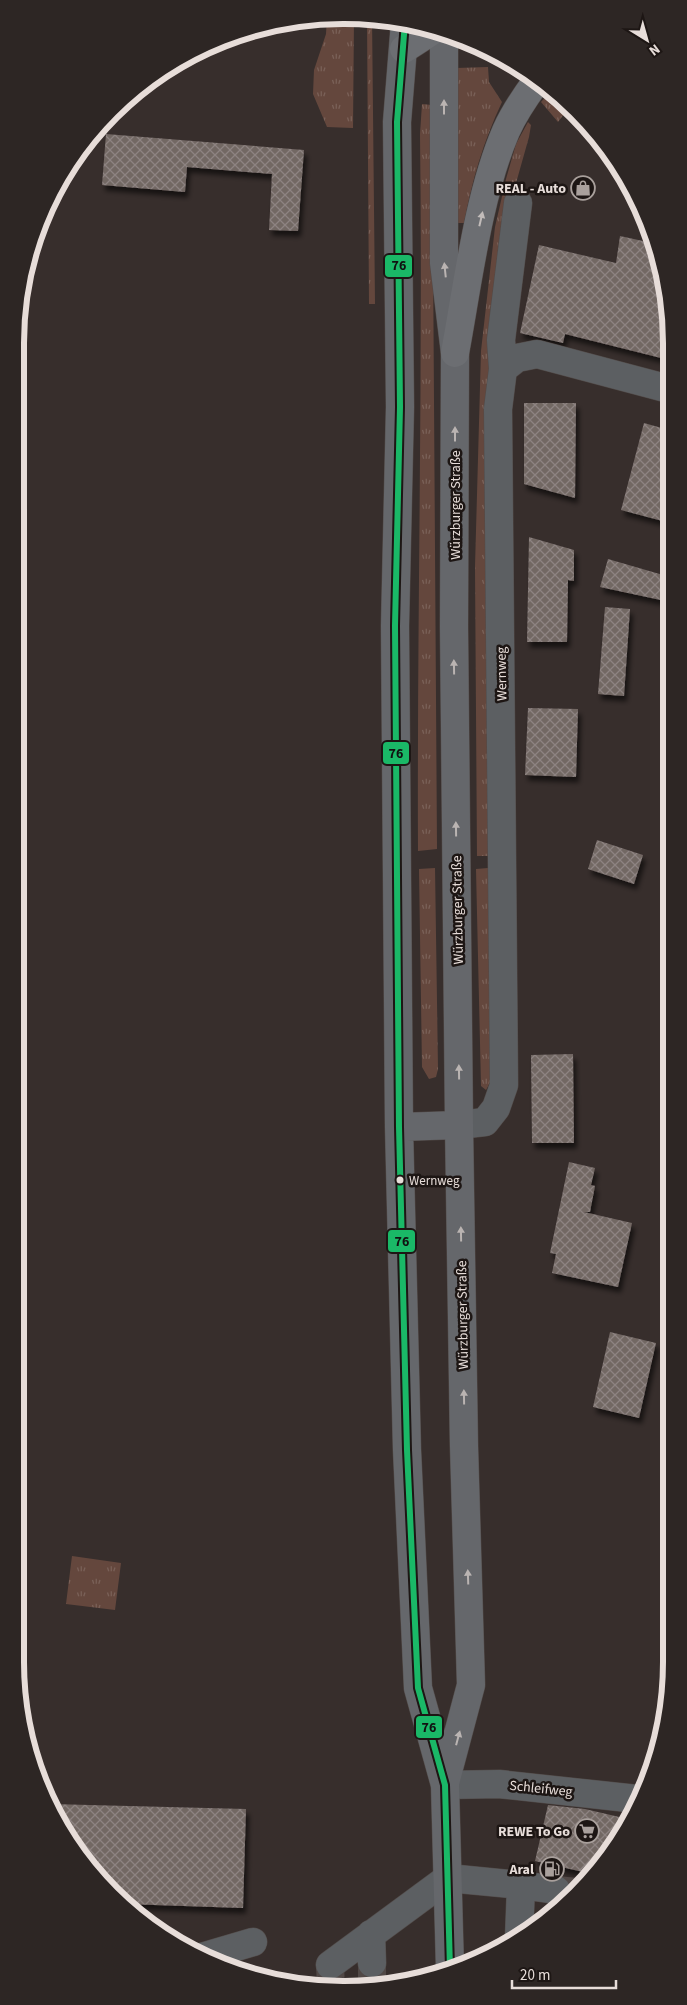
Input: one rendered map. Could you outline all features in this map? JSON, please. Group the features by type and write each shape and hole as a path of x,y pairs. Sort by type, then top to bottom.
{"highway":[{"path":"404,49 426,35"},
{"path":"455,353 480,222 492,172 506,131 533,87"}],"main road":[{"name":"Würzburger Straße","path":"405,30 397,122 400,407 395,626 400,1127 407,1450 418,1688 445,1785 450,1963"},
{"name":"Würzburger Straße","path":"444,40 444,263 455,353 454,627 459,1125 464,1436 471,1686 445,1785"},
{"path":"400,1127 459,1125"}],"street":[{"path":"503,370 501,340 518,203"},
{"path":"503,370 517,358 537,354 663,387"},
{"name":"Wernweg","path":"459,1125 485,1122 496,1108 504,1085 498,418 503,370"},
{"name":"Schleifweg","path":"445,1785 499,1784 633,1798"},
{"path":"330,1965 448,1878 521,1884 556,1890"},
{"path":"519,1928 521,1884"},
{"path":"371,1934 372,1963"},
{"path":"214,1954 253,1942"}],"green space":[{"path":"327,24 354,24 353,128 327,127 313,94 314,70 326,34"},
{"path":"367,24 372,25 375,304 369,304"},
{"path":"488,67 489,82 502,102 479,162 464,223 457,223 456,68"},
{"path":"546,96 565,113 558,122 541,102"},
{"path":"422,104 432,105 437,849 418,851 420,134"},
{"path":"528,122 531,125 529,137 507,215 489,856 477,856 475,567 481,351 495,227 516,144"},
{"path":"435,868 438,1069 436,1077 429,1079 422,1067 419,869"},
{"path":"488,868 491,1081 486,1090 481,1086 476,869"},
{"path":"72,1556 121,1563 115,1610 66,1604"}],"building":[{"path":"106,134 304,150 298,231 269,230 272,174 187,167 185,192 102,185"},
{"path":"620,236 646,242 661,302 663,358 565,334 563,343 520,333 539,245 616,263"},
{"path":"524,403 576,403 575,498 524,484"},
{"path":"644,423 663,428 663,521 621,510"},
{"path":"529,537 574,550 574,581 568,580 567,642 527,642"},
{"path":"608,559 663,575 663,600 600,587"},
{"path":"605,607 630,609 624,696 598,694"},
{"path":"528,708 578,709 576,777 525,775"},
{"path":"597,840 643,855 634,884 588,869"},
{"path":"573,1054 574,1143 532,1143 531,1055"},
{"path":"569,1162 595,1168 591,1185 595,1186 590,1212 584,1212 632,1223 618,1287 552,1273 556,1254 550,1253"},
{"path":"610,1332 656,1343 639,1418 593,1407"},
{"path":"58,1804 246,1809 243,1908 136,1904 117,1888 90,1856"},
{"path":"548,1805 585,1809 622,1818 609,1839 584,1872 535,1861"}],"tunnel":[{"path":"556,1890 567,1891"},
{"path":"372,1963 372,1980"},
{"path":"330,1965 331,1981"}],"transit line":[{"name":"76","path":"404,30 397,122 400,407 395,626 399,1127 407,1450 418,1688 445,1785 450,1963"}],"place":[{"name":"REAL - Auto","path":"583,188"},
{"name":"Wernweg","path":"400,1180"},
{"name":"REWE To Go","path":"587,1831"},
{"name":"Aral","path":"552,1869"}]}
